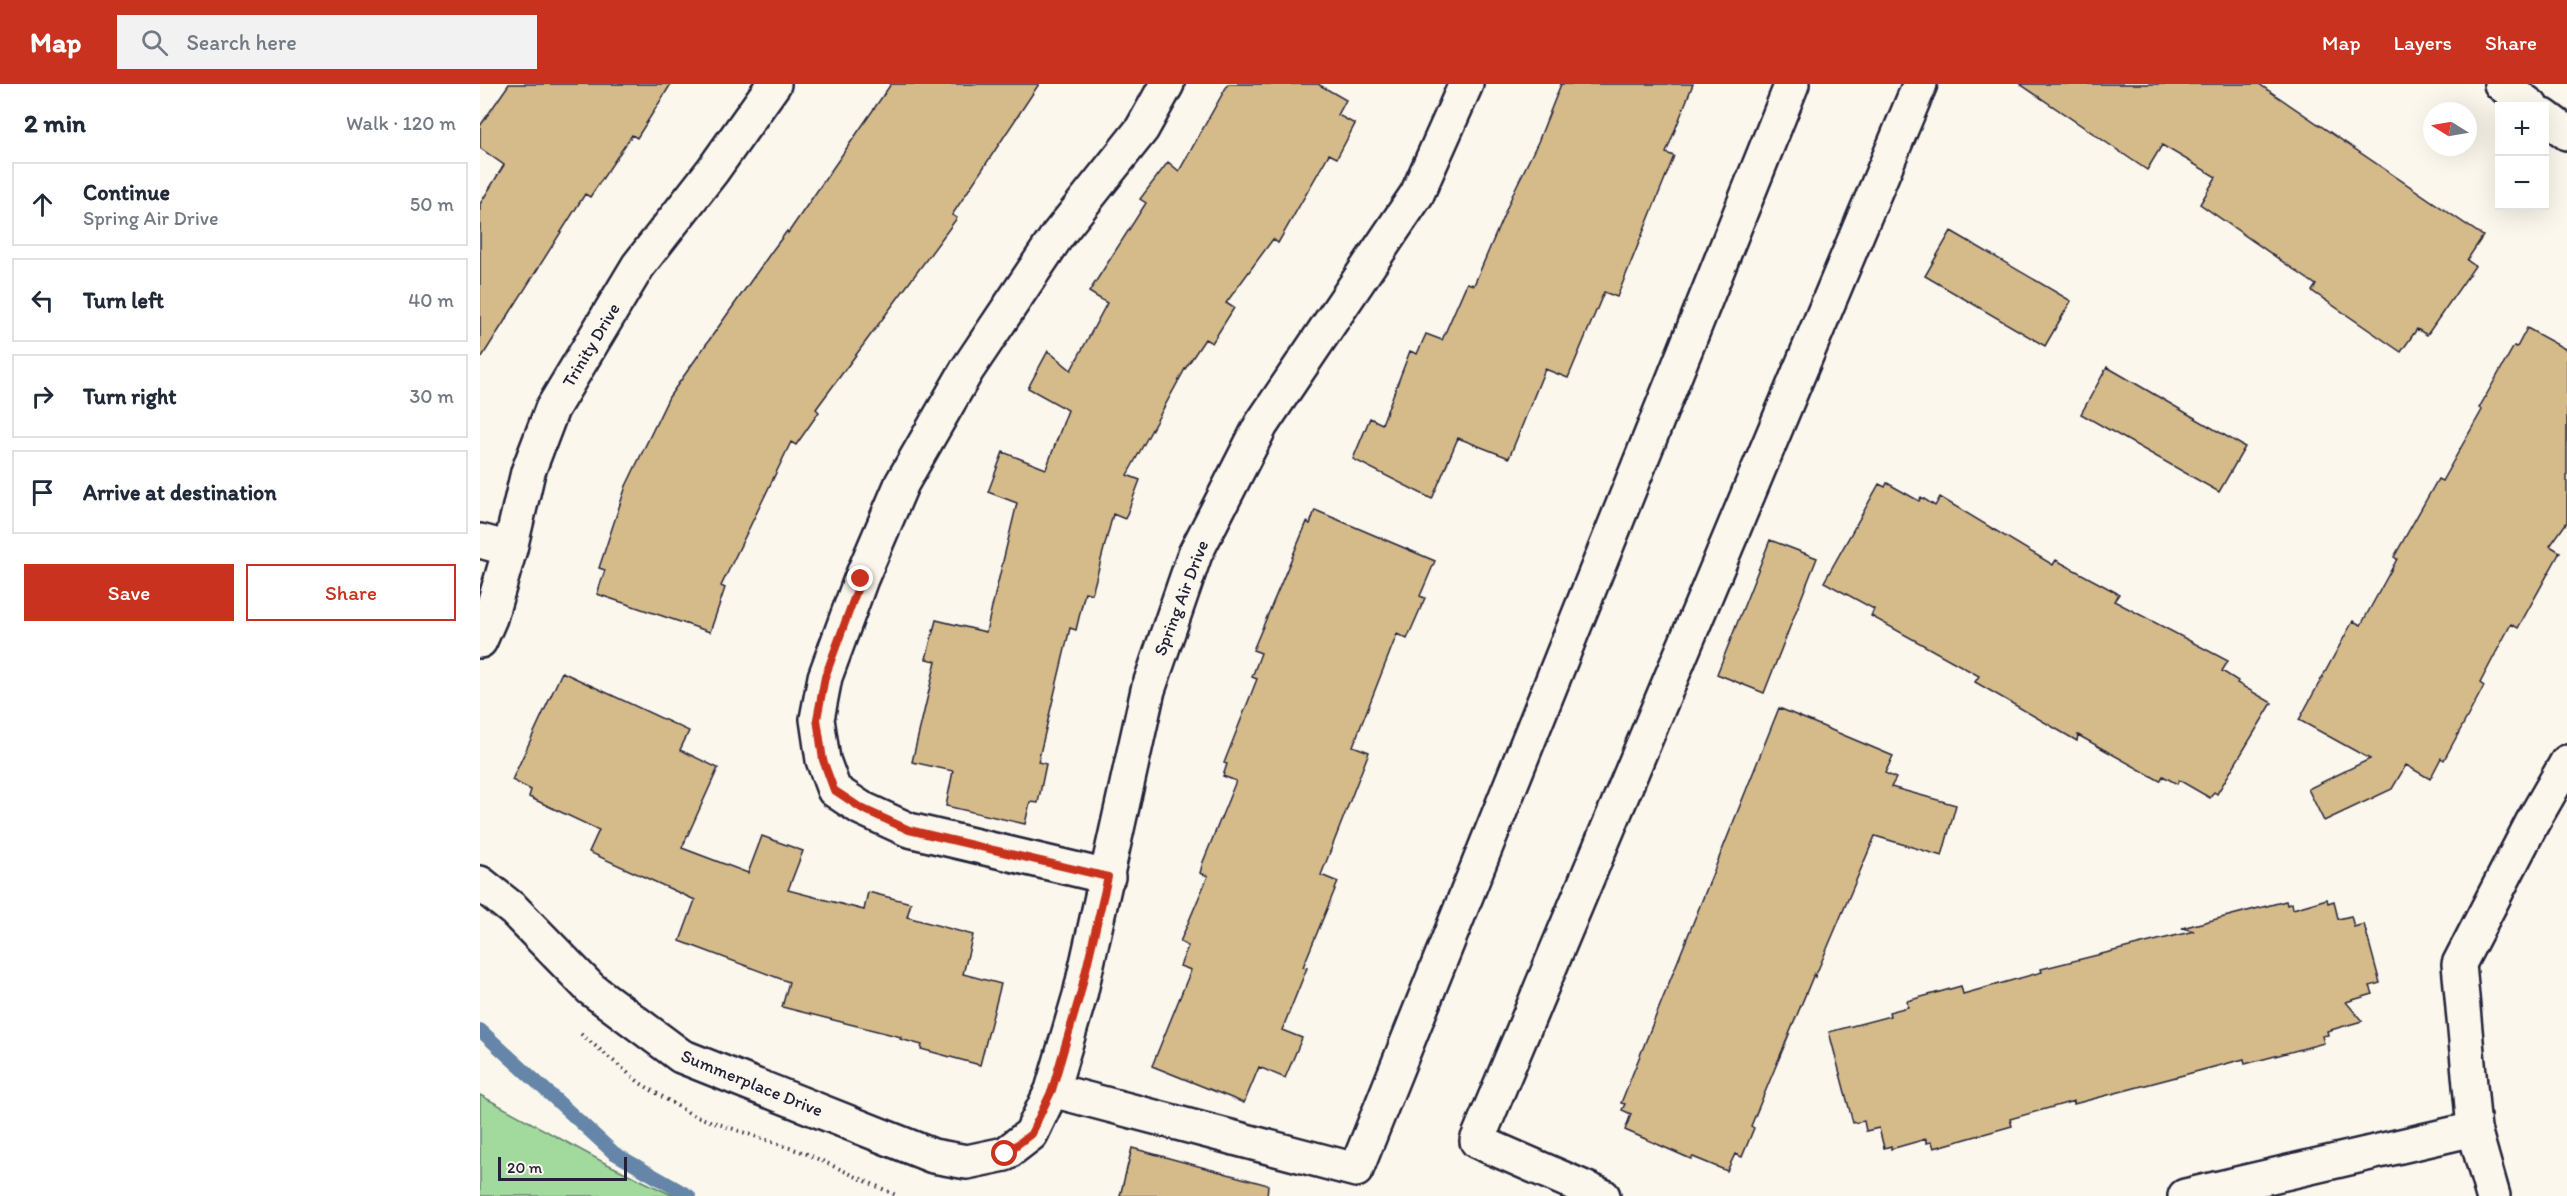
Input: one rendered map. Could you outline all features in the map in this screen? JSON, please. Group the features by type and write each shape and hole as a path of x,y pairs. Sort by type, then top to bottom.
{"street":[{"name":"Trinity Drive","path":"480,641 490,618 495,545 528,472 552,409 638,266 713,170 774,84"},
{"path":"1108,877 909,830 861,808 834,790 823,760 817,719 829,666 861,579 902,483 967,370 1057,236 1142,129 1167,84"},
{"name":"Spring Air Drive","path":"1005,1154 1031,1134 1052,1090 1080,995 1148,690 1195,554 1261,425 1417,194 1466,84"},
{"path":"1052,1090 1356,1170 1792,84"},
{"path":"1603,1196 1477,1141 1920,84"},
{"path":"2501,84 2526,102"},
{"path":"2549,120 2567,133"},
{"path":"2493,1196 2474,1129 2459,964 2532,823 2567,762"},
{"name":"Summerplace Drive","path":"480,883 514,910 591,989 681,1056 933,1156 967,1162 1005,1154"},
{"path":"2185,1196 2474,1129"}],"green space":[{"path":"480,1095 603,1162 674,1196 480,1196"}],"building":[{"path":"509,84 671,84 637,138 632,135 590,197 585,194 480,360 480,204 504,165 480,148 480,126"},
{"path":"891,84 1039,84 952,215 957,218 816,409 819,412 796,445 791,442 721,586 725,588 710,632 597,594 605,570 599,568 626,486 669,397 772,251 787,231 788,233"},
{"path":"1228,84 1318,84 1346,100 1338,115 1355,124 1337,158 1329,154 1278,243 1273,239 1226,303 1234,308 1212,343 1205,339 1185,369 1127,475 1140,480 1125,519 1113,514 1092,594 1085,592 1076,630 1070,628 1038,762 1046,764 1038,803 1030,802 1025,824 946,806 953,771 912,762 936,661 926,659 936,620 986,632 1017,503 988,492 1003,452 1046,469 1068,410 1028,388 1048,351 1071,370 1107,303 1089,292 1146,203 1140,199 1168,162 1179,171"},
{"path":"1561,84 1693,84 1666,153 1674,156 1617,297 1604,292 1568,378 1545,369 1509,458 1458,438 1432,499 1353,459 1370,418 1382,424 1410,351 1417,354 1426,334 1442,340 1467,283 1474,285 1538,142"},
{"path":"2020,84 2259,84 2483,236 2467,260 2475,266 2427,335 2417,329 2401,352 2312,291 2316,285 2200,204 2216,177 2162,145 2147,170"},
{"path":"1951,231 2071,301 2045,346 1925,276"},
{"path":"2527,328 2567,350 2567,522 2550,546 2560,552 2518,628 2511,624 2480,683 2484,686 2444,760 2441,758 2430,779 2406,765 2392,789 2324,821 2308,789 2370,759 2299,720 2353,621 2361,625 2397,559 2394,557 2438,479 2442,481 2482,410 2479,408 2514,346 2517,347"},
{"path":"2107,367 2245,447 2219,492 2081,414"},
{"path":"1887,483 1919,501 1921,497 1935,506 1940,497 2053,565 2056,560 2119,594 2114,601 2228,661 2222,671 2238,681 2237,683 2272,703 2217,794 2214,792 2210,798 2179,780 2177,784 2163,776 2160,781 2078,735 2077,741 1975,682 1979,676 1871,616 1874,609 1824,582 1879,484 1885,487"},
{"path":"1315,510 1435,561 1420,596 1425,598 1407,639 1397,634 1353,746 1369,752 1321,875 1338,882 1303,967 1307,968 1282,1030 1302,1038 1285,1078 1259,1067 1244,1103 1152,1066 1191,970 1180,966 1188,946 1180,942 1208,876 1200,873 1203,862 1236,781 1223,776 1227,764 1224,763 1257,679 1252,677 1261,653 1253,650 1307,522 1310,524"},
{"path":"1770,540 1817,558 1764,693 1717,674"},
{"path":"562,672 689,731 680,750 718,768 682,848 748,873 762,836 803,851 788,890 864,910 868,892 911,903 907,917 973,935 963,974 1001,984 980,1065 921,1049 922,1045 900,1039 901,1037 782,1007 789,982 680,941 695,900 589,852 599,830 529,797 531,790 512,780"},
{"path":"1779,708 1893,756 1885,773 1896,778 1891,787 1956,805 1942,856 1875,836 1815,977 1814,974 1751,1126 1754,1128 1742,1157 1735,1154 1727,1171 1693,1157 1691,1159 1625,1130 1631,1114 1622,1110 1625,1104 1621,1103"},
{"path":"2327,899 2328,903 2334,901 2338,919 2351,916 2354,927 2364,924 2380,983 2370,986 2373,994 2346,1002 2362,1021 2327,1031 2328,1035 2322,1036 2324,1043 2245,1064 2244,1059 2074,1104 2074,1101 2010,1119 2012,1126 1934,1148 1932,1142 1926,1143 1926,1139 1891,1149 1891,1146 1884,1148 1879,1128 1866,1131 1864,1121 1853,1123 1829,1032 1890,1016 1889,1012 1908,1007 1907,1001 1961,986 1963,994 2042,972 2041,969 2194,931 2182,928 2286,901 2287,905 2292,903 2293,909"},
{"path":"1132,1148 1268,1185 1267,1196 1120,1196"}],"waterway":[{"path":"480,1030 614,1153 689,1196"}],"route":[{"path":"861,579 825,677 817,719 823,760 834,790 861,808 909,830 1108,877 1080,995 1052,1090 1031,1134 1005,1154"}]}
